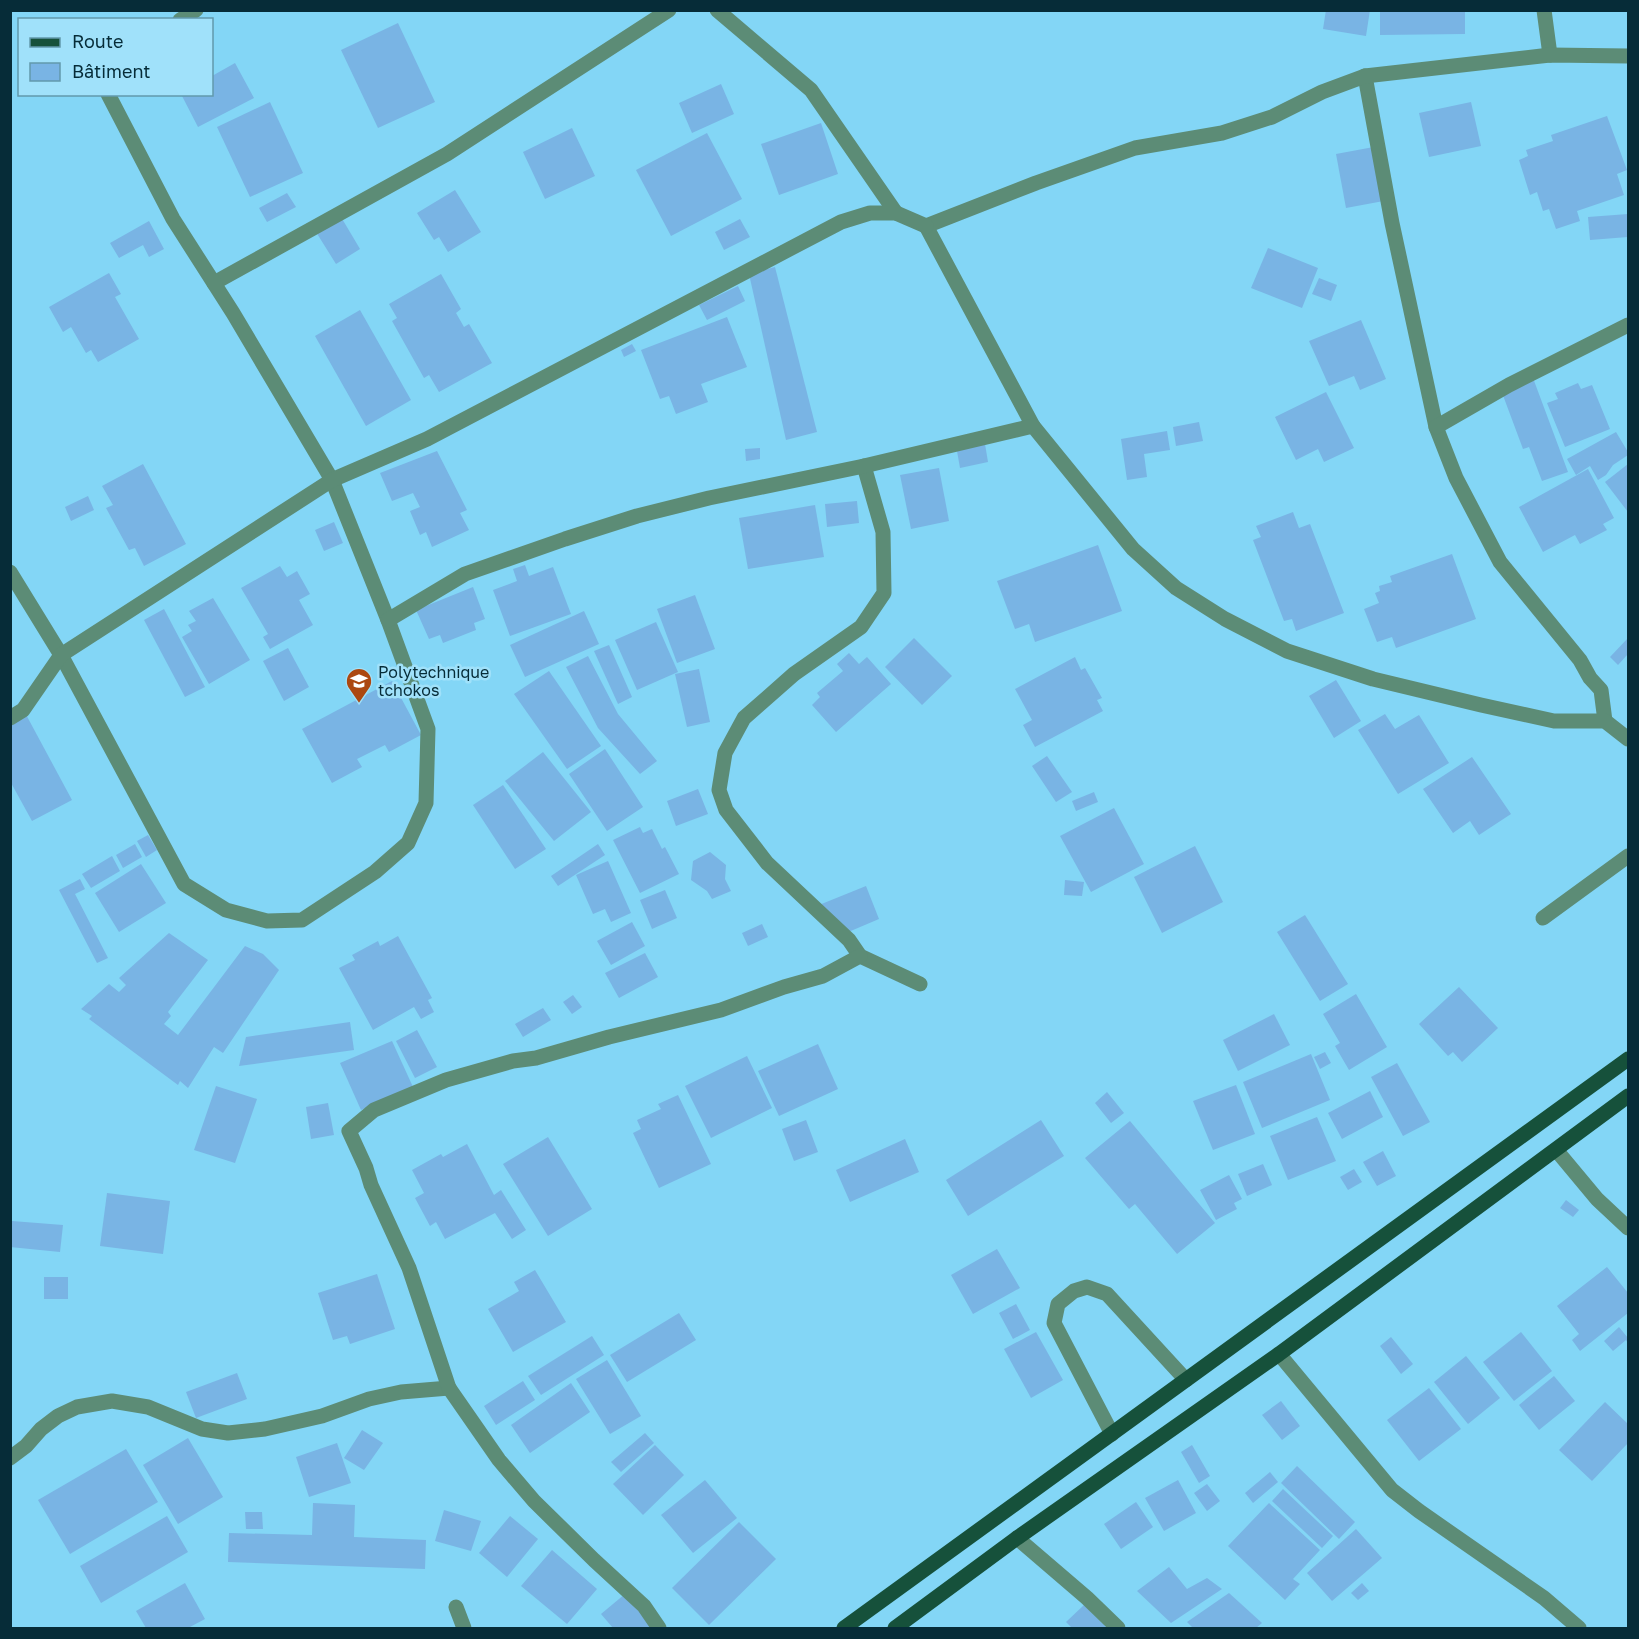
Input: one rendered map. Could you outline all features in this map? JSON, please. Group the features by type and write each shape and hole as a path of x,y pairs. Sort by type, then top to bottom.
{"main road":[{"path":"844,1629 1629,1059"},
{"path":"895,1629 1017,1538 1279,1354 1629,1096"}],"street":[{"path":"183,18 196,10"},
{"path":"214,283 447,154 669,10"},
{"path":"717,10 811,90 896,213"},
{"path":"1544,10 1550,55"},
{"path":"926,226 1035,183 1136,148 1222,133 1272,117 1322,92 1365,76 1550,55 1629,56"},
{"path":"1365,76 1392,223 1436,427 1456,478 1500,562 1580,660 1590,678 1601,690 1605,721"},
{"path":"10,572 61,655 184,884 226,910 267,921 302,920 375,872 408,843 426,803 428,729 388,620 332,480 173,219 109,96"},
{"path":"10,718 23,711 61,655 332,480 427,440 841,222 870,213 896,213 926,226 1033,426 1133,549 1176,588 1225,619 1287,651 1373,679 1481,705 1554,721 1605,721 1629,739"},
{"path":"1436,427 1509,384 1629,325"},
{"path":"388,620 465,574 637,516 1033,426"},
{"path":"864,466 883,532 884,593 861,627 794,674 744,718 725,753 719,790 726,810 767,863 849,940 860,956 920,984"},
{"path":"1543,918 1629,856"},
{"path":"659,1629 644,1606 534,1501 499,1460 449,1388 409,1268 349,1131 374,1110 446,1080 513,1061 536,1058 609,1037 721,1010 784,987 823,976 860,956"},
{"path":"1557,1151 1598,1198 1629,1228"},
{"path":"1112,1434 1054,1323 1058,1304 1074,1291 1087,1287 1107,1294 1186,1380"},
{"path":"1279,1354 1392,1490 1544,1598 1579,1629"},
{"path":"10,1458 58,1416 77,1407 112,1401 148,1407 202,1429 228,1432 265,1429 310,1419 369,1399 401,1392 449,1388"},
{"path":"1017,1538 1087,1598 1118,1629"},
{"path":"456,1607 464,1629"}],"building":[{"path":"1326,10 1370,10 1366,36 1323,29"},
{"path":"1380,10 1465,10 1465,34 1380,35"},
{"path":"398,23 435,102 378,128 341,50"},
{"path":"235,63 254,98 198,127 182,96 213,96 213,75"},
{"path":"721,84 734,114 692,133 679,103"},
{"path":"270,102 303,173 250,197 217,127"},
{"path":"1471,102 1481,146 1429,157 1419,113"},
{"path":"1607,116 1627,170 1617,174 1624,195 1577,211 1580,221 1556,229 1549,209 1543,211 1537,192 1530,195 1519,160 1528,156 1526,150 1553,141 1551,135"},
{"path":"821,123 838,174 779,195 761,144"},
{"path":"572,128 595,176 545,199 523,152"},
{"path":"707,133 742,199 671,236 636,170"},
{"path":"1379,146 1389,200 1346,208 1336,154"},
{"path":"455,190 481,232 448,252 439,237 434,240 417,213"},
{"path":"287,193 296,207 267,222 259,208"},
{"path":"1628,214 1628,237 1590,240 1588,217"},
{"path":"341,217 360,249 336,264 316,232"},
{"path":"740,219 750,237 724,250 715,232"},
{"path":"149,221 164,249 149,257 143,245 119,258 110,243"},
{"path":"1268,248 1318,268 1302,308 1251,288"},
{"path":"775,267 817,432 786,440 749,274"},
{"path":"109,273 121,294 115,297 139,339 98,362 91,350 86,353 71,327 63,332 49,307"},
{"path":"441,274 461,309 456,313 464,327 469,324 492,363 439,392 429,375 424,378 392,321 397,318 389,304"},
{"path":"1319,278 1337,285 1331,301 1312,294"},
{"path":"738,286 745,301 707,320 699,305"},
{"path":"360,310 411,400 366,426 315,336"},
{"path":"727,317 747,367 701,384 708,402 676,414 669,396 660,399 641,350"},
{"path":"1361,320 1386,379 1360,390 1354,376 1329,386 1309,341"},
{"path":"632,344 636,351 624,357 621,350"},
{"path":"1533,378 1568,472 1542,481 1529,447 1523,449 1501,390"},
{"path":"1578,383 1581,389 1592,385 1610,429 1565,447 1547,403 1558,399 1555,393"},
{"path":"1326,392 1354,448 1324,462 1318,449 1296,460 1275,417"},
{"path":"1199,422 1203,441 1176,446 1173,427"},
{"path":"1167,431 1170,450 1144,454 1147,477 1127,480 1121,439"},
{"path":"1616,432 1628,455 1613,465 1606,475 1598,480 1590,466 1576,475 1567,459"},
{"path":"985,444 988,462 960,468 957,451"},
{"path":"760,448 760,459 746,461 745,449"},
{"path":"437,451 467,510 460,513 469,530 432,547 426,532 420,535 410,511 420,507 413,493 392,501 380,473"},
{"path":"143,464 186,544 144,566 135,548 129,550 106,508 113,505 102,486"},
{"path":"1628,464 1628,512 1605,482"},
{"path":"939,468 949,521 911,529 900,475"},
{"path":"1588,469 1614,518 1603,524 1607,530 1580,544 1575,535 1543,552 1519,507"},
{"path":"88,496 94,510 71,521 65,507"},
{"path":"857,501 859,523 827,527 825,504"},
{"path":"815,505 824,557 748,569 739,518"},
{"path":"1293,512 1299,528 1310,524 1344,613 1296,631 1292,619 1284,621 1253,540 1261,537 1256,526"},
{"path":"334,522 343,543 324,551 315,530"},
{"path":"1098,545 1122,611 1035,642 1029,624 1015,629 997,581"},
{"path":"1452,554 1476,619 1396,648 1392,637 1377,642 1364,609 1379,603 1375,593 1380,591 1379,586 1392,582 1390,576"},
{"path":"525,565 529,576 553,567 571,614 510,636 493,590 517,581 513,569"},
{"path":"280,566 287,577 297,571 310,594 299,600 313,625 270,649 263,637 268,634 241,588"},
{"path":"473,587 485,619 474,623 476,630 443,643 440,635 429,639 416,610"},
{"path":"695,595 715,649 677,663 657,609"},
{"path":"213,598 250,660 209,684 182,637 192,631 188,625 196,621 189,611"},
{"path":"164,609 205,687 185,697 144,620"},
{"path":"584,611 599,644 525,677 510,645"},
{"path":"656,622 678,672 637,690 615,640"},
{"path":"914,638 952,676 922,705 885,667"},
{"path":"1628,638 1628,654 1618,665 1610,657"},
{"path":"609,645 632,697 618,704 594,651"},
{"path":"288,648 309,687 284,701 263,661"},
{"path":"849,653 859,664 867,657 891,684 836,732 812,705 820,697 817,693 843,671 837,664"},
{"path":"588,656 618,714 657,761 640,774 598,728 566,667"},
{"path":"1075,657 1081,670 1085,668 1102,698 1097,700 1103,711 1035,747 1023,725 1032,720 1015,689"},
{"path":"699,669 710,722 687,727 675,674"},
{"path":"549,671 601,746 567,769 514,694"},
{"path":"1336,680 1361,721 1334,738 1309,696"},
{"path":"392,681 421,735 389,752 385,745 357,759 362,767 332,783 302,729"},
{"path":"23,709 72,800 32,821 10,781 10,716"},
{"path":"1385,714 1395,729 1419,715 1449,763 1398,794 1358,730"},
{"path":"605,749 643,807 607,831 569,774"},
{"path":"543,752 591,812 554,841 505,781"},
{"path":"1047,756 1072,792 1056,802 1032,766"},
{"path":"1472,757 1511,814 1479,835 1470,821 1453,833 1423,789"},
{"path":"503,785 546,849 515,869 473,805"},
{"path":"698,789 708,814 676,826 667,801"},
{"path":"1094,792 1098,802 1076,811 1072,801"},
{"path":"1114,808 1144,864 1091,892 1060,836"},
{"path":"640,827 643,833 652,829 662,849 665,847 679,874 640,893 613,840"},
{"path":"148,835 157,850 146,857 137,841"},
{"path":"135,844 142,857 123,868 116,855"},
{"path":"598,844 605,855 558,886 551,876"},
{"path":"1195,846 1223,902 1162,933 1134,877"},
{"path":"710,852 726,865 725,879 731,891 712,899 707,891 691,880 693,861"},
{"path":"112,856 120,871 91,888 82,874"},
{"path":"608,861 631,913 611,922 605,909 593,914 576,875"},
{"path":"141,864 166,903 119,932 95,893"},
{"path":"80,879 85,889 75,894 108,958 97,963 59,890"},
{"path":"1065,880 1084,882 1082,896 1064,895"},
{"path":"866,886 879,919 846,933 819,905"},
{"path":"665,890 677,918 652,929 640,900"},
{"path":"1305,915 1348,984 1320,1001 1277,932"},
{"path":"632,922 645,946 611,965 597,941"},
{"path":"762,924 768,937 748,946 742,933"},
{"path":"169,933 208,960 168,1012 171,1016 164,1024 178,1035 245,946 263,954 279,970 223,1053 214,1047 188,1088 180,1081 178,1085 89,1019 92,1016 81,1009 109,984 119,992 126,985 119,978"},
{"path":"398,936 432,998 428,1000 434,1012 421,1019 414,1007 373,1030 339,968 355,960 352,955 378,941 380,946"},
{"path":"645,953 658,977 619,998 605,973"},
{"path":"1459,987 1498,1028 1462,1062 1453,1052 1448,1056 1419,1024"},
{"path":"1356,994 1387,1047 1349,1070 1335,1046 1340,1043 1323,1014"},
{"path":"573,995 582,1007 572,1014 563,1002"},
{"path":"543,1008 551,1020 523,1037 515,1024"},
{"path":"1274,1014 1290,1045 1238,1071 1223,1040"},
{"path":"350,1022 354,1050 239,1066 246,1037"},
{"path":"417,1030 437,1067 415,1078 396,1041"},
{"path":"392,1041 413,1087 361,1110 340,1063"},
{"path":"818,1044 838,1089 779,1116 758,1071"},
{"path":"1325,1052 1331,1063 1320,1069 1314,1057"},
{"path":"1311,1054 1330,1100 1262,1128 1243,1082"},
{"path":"747,1056 772,1108 711,1138 685,1086"},
{"path":"1397,1063 1430,1122 1403,1136 1371,1077"},
{"path":"1236,1085 1255,1134 1213,1150 1193,1101"},
{"path":"216,1086 257,1099 235,1163 194,1150"},
{"path":"1370,1091 1383,1117 1342,1139 1328,1113"},
{"path":"1107,1092 1124,1113 1111,1123 1095,1103"},
{"path":"678,1095 711,1164 659,1188 633,1133 641,1129 637,1120 661,1109 658,1104"},
{"path":"328,1103 334,1135 311,1139 306,1107"},
{"path":"1317,1117 1336,1161 1288,1180 1270,1136"},
{"path":"806,1120 818,1152 794,1161 782,1129"},
{"path":"1041,1120 1064,1156 968,1216 946,1180"},
{"path":"1130,1121 1215,1223 1177,1254 1135,1204 1129,1209 1085,1158"},
{"path":"548,1137 592,1209 548,1236 503,1164"},
{"path":"905,1139 919,1172 850,1202 836,1170"},
{"path":"467,1144 494,1195 501,1190 526,1230 512,1239 495,1213 445,1239 436,1222 430,1226 415,1198 424,1193 412,1170 441,1154 443,1157"},
{"path":"1383,1151 1396,1176 1377,1186 1363,1162"},
{"path":"1263,1164 1272,1185 1247,1196 1238,1174"},
{"path":"1354,1169 1362,1182 1348,1190 1340,1177"},
{"path":"1229,1175 1242,1199 1234,1203 1237,1209 1216,1220 1200,1190"},
{"path":"107,1193 170,1201 163,1254 100,1246"},
{"path":"1566,1200 1579,1210 1573,1217 1560,1208"},
{"path":"12,1221 63,1225 60,1252 10,1247"},
{"path":"997,1249 1020,1288 973,1314 951,1275"},
{"path":"1607,1267 1628,1293 1628,1313 1580,1351 1572,1340 1579,1334 1557,1306"},
{"path":"535,1270 566,1322 513,1352 488,1309 519,1291 514,1282"},
{"path":"377,1274 395,1329 350,1344 347,1336 333,1340 318,1293"},
{"path":"44,1277 68,1277 68,1299 44,1299"},
{"path":"1016,1304 1030,1330 1013,1339 999,1313"},
{"path":"679,1313 696,1340 627,1382 610,1355"},
{"path":"1619,1327 1628,1338 1628,1343 1626,1340 1613,1351 1604,1341"},
{"path":"1036,1332 1063,1380 1031,1398 1004,1349"},
{"path":"1521,1332 1552,1371 1514,1401 1483,1362"},
{"path":"592,1336 604,1355 541,1395 528,1376"},
{"path":"1391,1337 1413,1364 1401,1374 1380,1346"},
{"path":"1466,1356 1500,1398 1468,1424 1434,1382"},
{"path":"607,1360 641,1416 610,1434 576,1379"},
{"path":"237,1373 247,1399 196,1418 186,1392"},
{"path":"1554,1376 1575,1401 1539,1430 1519,1405"},
{"path":"523,1381 535,1400 496,1425 484,1406"},
{"path":"571,1383 590,1412 530,1453 511,1425"},
{"path":"1429,1388 1461,1429 1419,1461 1387,1420"},
{"path":"1281,1401 1300,1426 1282,1440 1262,1415"},
{"path":"1605,1402 1628,1424 1628,1443 1592,1481 1559,1450"},
{"path":"362,1430 383,1443 364,1470 344,1458"},
{"path":"645,1433 654,1443 621,1472 611,1462"},
{"path":"188,1438 223,1497 178,1524 143,1465"},
{"path":"337,1443 351,1483 309,1497 296,1457"},
{"path":"655,1445 684,1475 643,1515 613,1484"},
{"path":"1192,1445 1210,1476 1199,1483 1181,1452"},
{"path":"126,1449 158,1502 70,1554 38,1500"},
{"path":"1297,1466 1355,1522 1339,1539 1281,1483"},
{"path":"1270,1472 1278,1482 1253,1503 1245,1493"},
{"path":"705,1480 737,1518 693,1553 661,1515"},
{"path":"1178,1480 1196,1513 1164,1531 1145,1498"},
{"path":"1207,1484 1220,1501 1207,1511 1194,1493"},
{"path":"1283,1489 1333,1536 1322,1548 1272,1501"},
{"path":"1136,1502 1153,1527 1121,1549 1104,1524"},
{"path":"313,1503 355,1505 354,1537 426,1540 425,1569 228,1562 229,1533 312,1535"},
{"path":"1269,1503 1320,1550 1293,1579 1300,1584 1285,1600 1228,1546"},
{"path":"444,1510 481,1521 471,1551 435,1541"},
{"path":"245,1512 262,1512 263,1529 246,1529"},
{"path":"167,1516 188,1552 101,1603 80,1566"},
{"path":"510,1516 538,1539 507,1577 479,1553"},
{"path":"739,1522 776,1559 709,1625 672,1588"},
{"path":"1356,1529 1382,1558 1332,1601 1307,1573"},
{"path":"552,1550 597,1589 567,1624 521,1586"},
{"path":"1169,1567 1187,1589 1207,1578 1222,1589 1171,1623 1137,1591"},
{"path":"185,1583 205,1619 188,1628 146,1628 136,1611"},
{"path":"1362,1583 1369,1591 1358,1600 1351,1593"},
{"path":"1229,1593 1262,1623 1256,1628 1193,1628 1187,1622"},
{"path":"625,1594 651,1626 648,1628 613,1628 601,1614"},
{"path":"1084,1605 1107,1628 1072,1628 1066,1622"}],"place":[{"name":"Polytechnique tchokos","path":"359,704"}]}
